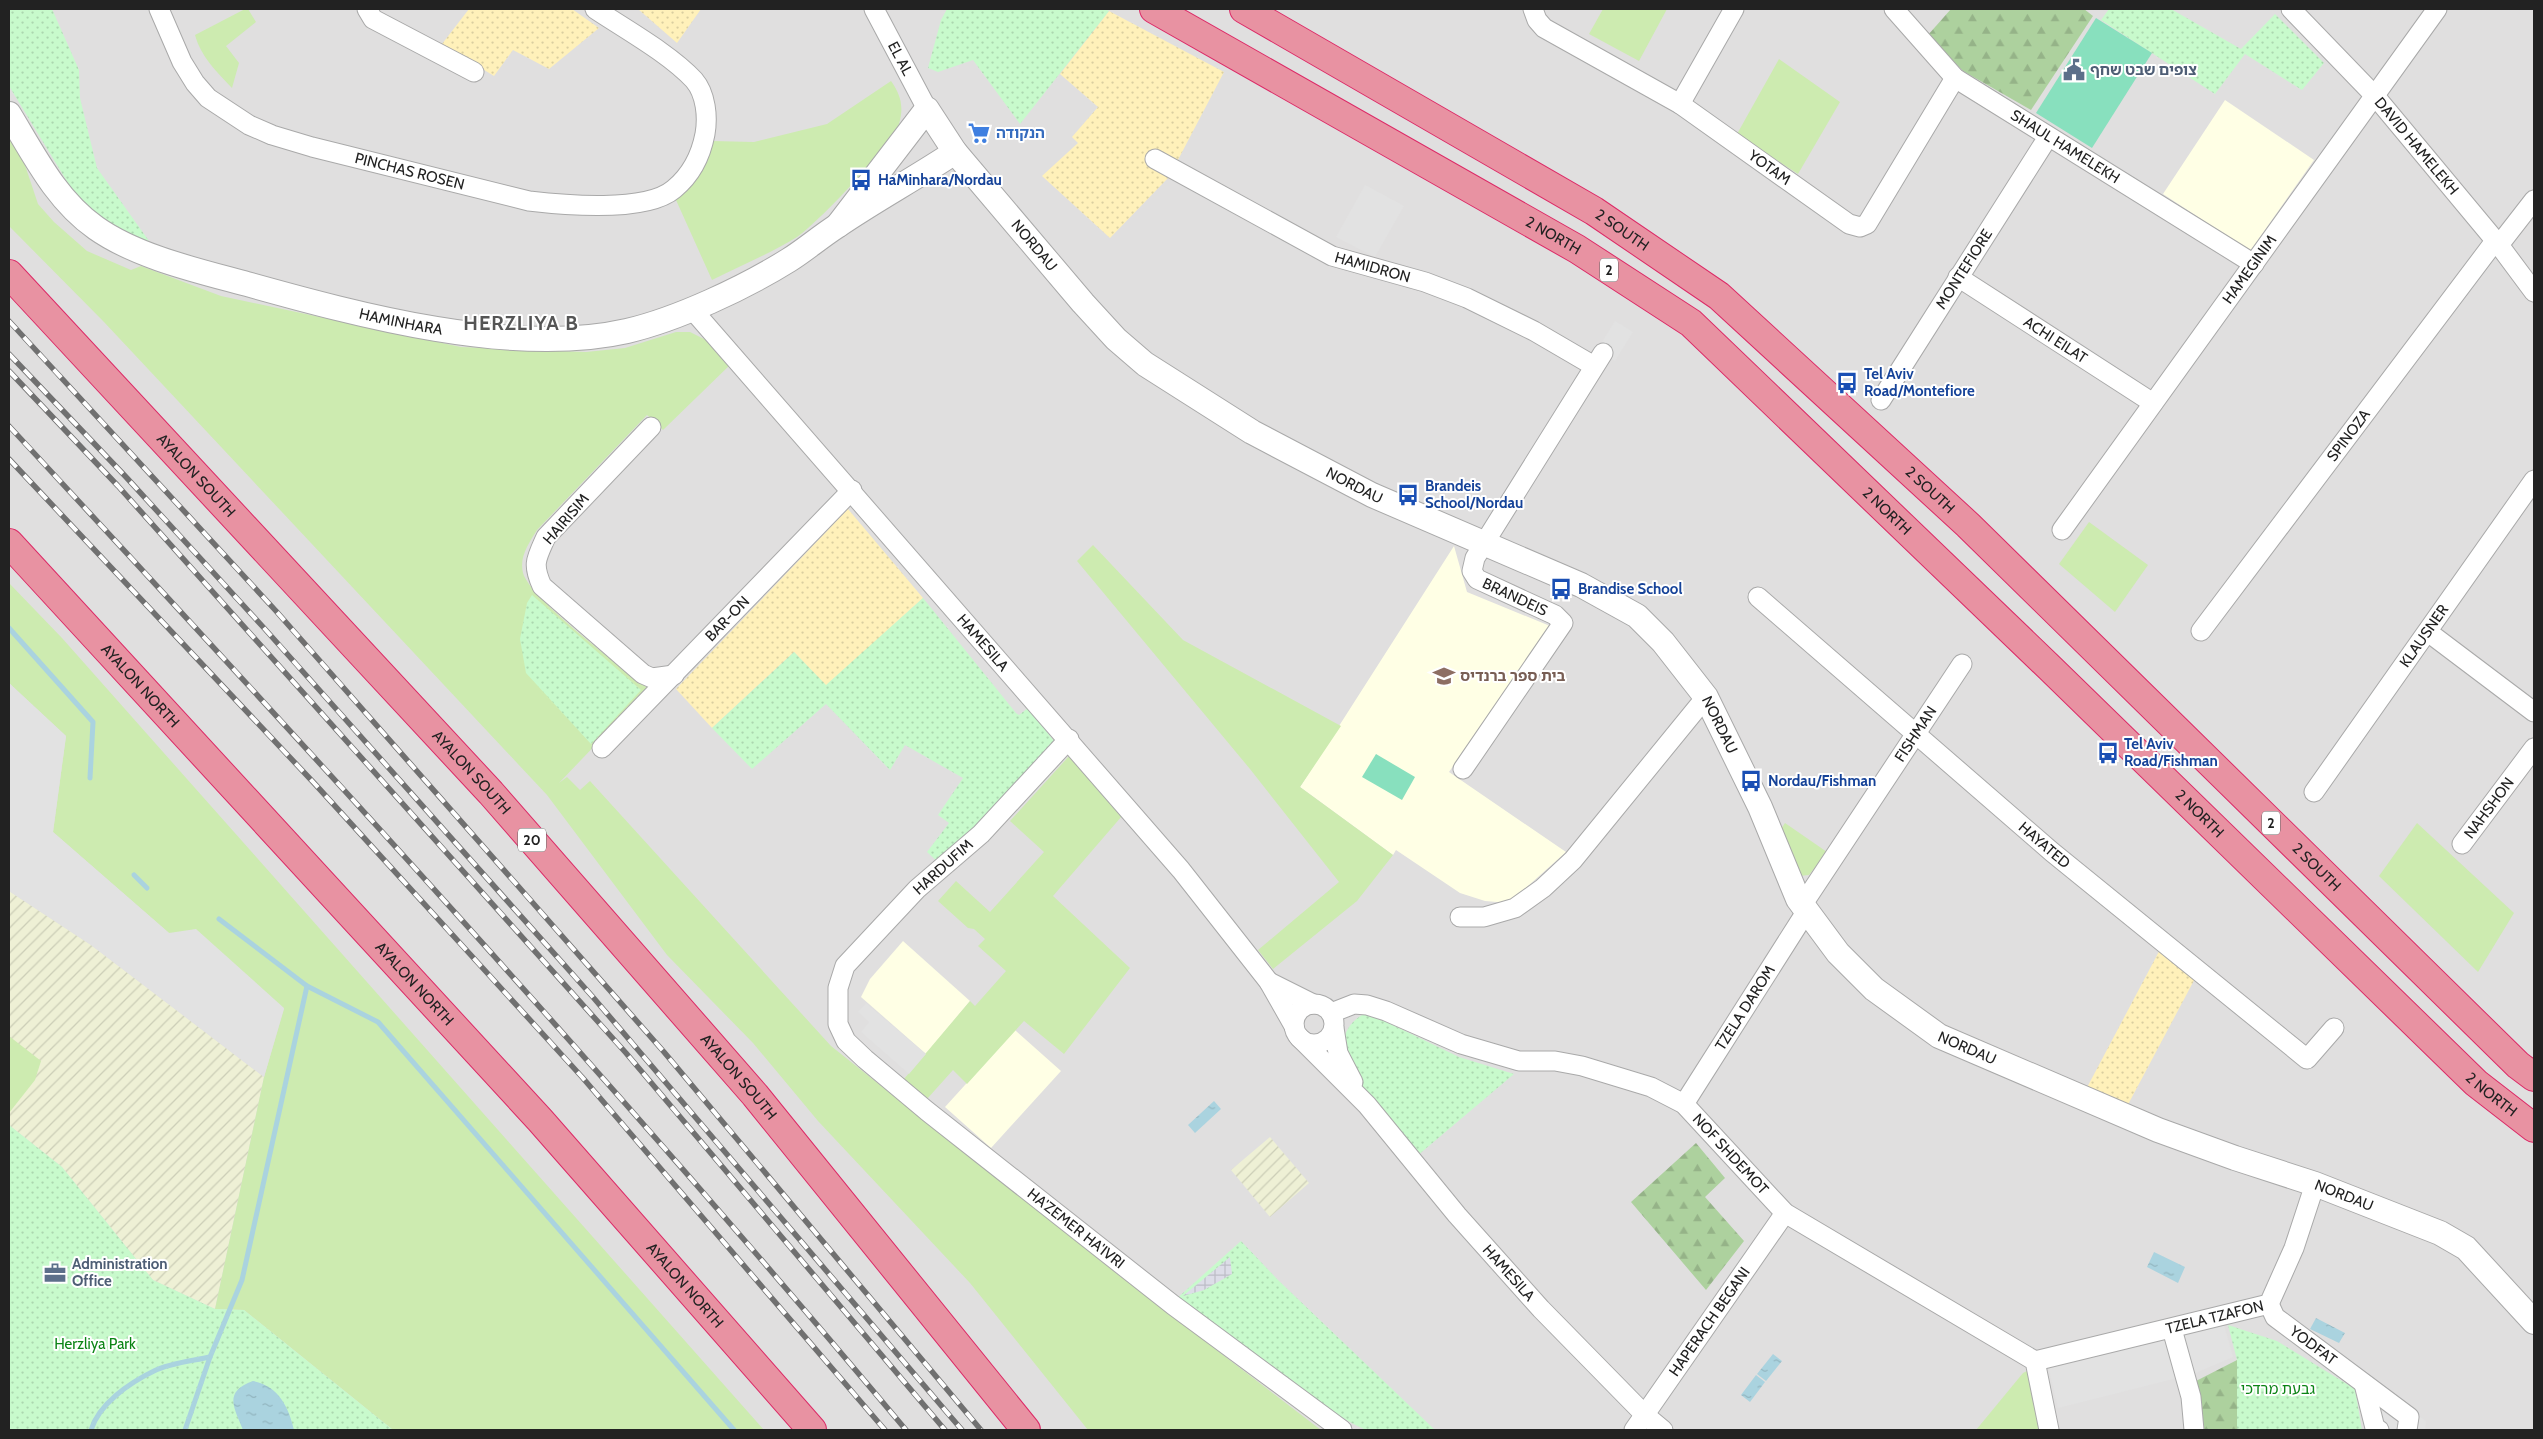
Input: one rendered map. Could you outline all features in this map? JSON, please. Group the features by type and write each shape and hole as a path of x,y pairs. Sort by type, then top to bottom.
{"highway":[{"name":"2 NORTH","path":"1154,9 1576,249 1691,323 2005,624 2476,1083 2534,1128"},
{"name":"2 SOUTH","path":"1244,9 1594,211 1719,296 1968,525 2518,1065 2534,1077"},
{"name":"AYALON SOUTH","path":"9,274 504,808 755,1095 1026,1430"},
{"name":"AYALON NORTH","path":"9,543 540,1120 812,1430"}],"street":[{"name":"PINCHAS ROSEN","path":"159,9 182,62 208,98 249,126 272,135 312,146 528,201 602,206 646,201 673,190 690,171 702,150 706,125 704,99 695,81 674,63 595,9"},
{"path":"366,9 373,18 474,72"},
{"name":"EL AL","path":"874,9 927,109"},
{"name":"YOTAM","path":"1533,9 1537,20 1544,28 1680,104 1849,224 1860,227 1867,224 1956,78"},
{"path":"1680,104 1734,9"},
{"name":"SHAUL HAMELEKH","path":"1894,9 1956,78 2254,264"},
{"name":"DAVID HAMELEKH","path":"2292,9 2375,96 2497,243 2534,292"},
{"name":"HAMEGINIM","path":"2062,530 2437,9"},
{"name":"NORDAU","path":"927,109 955,152 1083,303 1116,339 1145,364 1252,432 1372,495 1581,585 1636,616 1663,642 1706,697 1740,764 1798,899 1838,953 1874,989 1939,1036 2158,1130 2234,1158 2315,1184 2440,1233 2466,1248 2534,1322"},
{"name":"HAMINHARA","path":"838,225 927,109"},
{"name":"HAMINHARA","path":"9,114 61,196 77,214 99,230 126,245 222,277 406,322 475,334 546,340 627,330 731,292 789,260 838,225 955,152"},
{"name":"MONTEFIORE","path":"1881,400 2048,137"},
{"name":"HAMIDRON","path":"1155,159 1332,256 1425,282 1466,298 1598,360 1483,542"},
{"name":"SPINOZA","path":"2201,631 2497,243 2534,200"},
{"name":"ACHI EILAT","path":"1958,277 2153,403"},
{"name":"HAMESILA","path":"691,308 852,490 1182,870 1269,982 1296,1031 1367,1105 1451,1208 1504,1269 1644,1415 1663,1430"},
{"name":"HAIRISIM","path":"652,427 546,537 536,559 535,570 542,586 643,674 652,678 674,675"},
{"name":"KLAUSNER","path":"2314,792 2534,480"},
{"name":"BAR-ON","path":"602,748 852,490"},
{"name":"BRANDEIS","path":"1463,769 1563,623 1555,615 1477,579 1472,571 1475,558 1483,542"},
{"name":"HAYATED","path":"1758,597 2052,852 2307,1059 2334,1028"},
{"path":"2428,632 2534,712"},
{"name":"FISHMAN","path":"1805,908 1962,664"},
{"path":"1460,917 1484,917 1515,908 1543,888 1573,860 1706,697"},
{"name":"HARDUFIM","path":"837,1005 838,988 845,966 917,889 981,834 1069,739"},
{"name":"NAHSHON","path":"2462,844 2534,748"},
{"name":"TZELA DAROM","path":"1684,1104 1805,908"},
{"name":"HAMESILA","path":"1269,982 1313,1004"},
{"path":"1313,1004 1324,1006 1333,1021 1328,1039 1316,1044 1310,1044 1296,1031 1297,1014 1301,1008 1313,1004"},
{"name":"NOF SHDEMOT","path":"1333,1021 1354,1004 1367,1005 1386,1010 1461,1044 1519,1061 1556,1062 1582,1066 1651,1087 1684,1104 1704,1128 1785,1213 2035,1361"},
{"name":"HA'ZEMER HA'IVRI","path":"837,1005 838,1024 846,1041 865,1060 1173,1305 1342,1430"},
{"name":"HAMESILA","path":"1333,1021 1338,1053 1367,1105"},
{"name":"TZELA TZAFON","path":"2035,1361 2270,1304 2294,1248 2315,1184"},
{"name":"HAPERACH BEGANI","path":"1634,1430 1785,1213"},
{"name":"YODFAT","path":"2270,1304 2275,1316 2409,1417 2407,1430"},
{"path":"2172,1329 2191,1397 2194,1430"},
{"path":"2035,1361 2050,1430"},
{"path":"2364,1384 2375,1428 2379,1430"}],"shaded area":[{"path":"9,9 2534,9 2534,1430 9,1430"},
{"path":"2225,100 2314,160 2250,251 2163,194"},
{"path":"1365,185 1404,206 1375,257 1336,237"},
{"path":"1615,321 1633,332 1615,361 1597,350"},
{"name":"בית ספר ברנדיס","path":"1454,546 1467,592 1550,626 1449,772 1566,852 1509,903 1485,901 1460,893 1396,850 1393,855 1300,787"},
{"path":"9,683 66,736 53,832 169,933 196,929 284,1008 264,1077 91,945 9,891"},
{"path":"9,891 91,945 264,1077 215,1309 153,1280 62,1167 9,1125"},
{"path":"903,941 970,1001 926,1054 861,997 870,979"},
{"path":"866,1003 926,1054 909,1074 861,1032 869,1022 858,1012"},
{"path":"1015,1030 1061,1071 991,1148 945,1107"},
{"path":"1270,1137 1309,1183 1270,1217 1231,1170"},
{"path":"1230,1257 1232,1274 1204,1290 1183,1296"},
{"path":"2223,1322 2233,1357 2193,1374 2058,1408 2048,1365"},
{"path":"2367,1379 2426,1421 2425,1430 2365,1430 2357,1390"}],"green space":[{"path":"9,9 52,9 79,70 80,98 97,168 149,241 132,237 104,223 74,193 9,86"},
{"path":"248,9 256,22 226,46 239,63 232,88 205,57 195,35"},
{"path":"947,9 1105,9 1109,11 1020,124 973,60 938,72 928,68 941,20"},
{"path":"1603,9 1667,9 1639,61 1589,34"},
{"path":"1951,9 2084,9 2093,16 2031,110 1963,71 1928,35"},
{"path":"2109,9 2171,9 2241,49 2275,14 2324,63 2302,90 2245,54 2215,94 2101,20"},
{"path":"2096,18 2152,53 2092,148 2036,113"},
{"path":"1779,59 1840,102 1798,174 1737,134"},
{"path":"891,81 901,101 899,124 894,134 853,183 807,230 797,237 712,280 676,200 699,173 712,141 754,142 827,124"},
{"path":"9,138 23,159 38,204 54,222 87,251 131,270 141,266 221,296 461,347 586,352 625,348 676,332 690,332 716,345 732,363 663,430 647,415 537,530 522,561 523,573 542,600 579,633 649,689 559,783 567,777 580,790 590,781 831,1046 1116,1273 1321,1430 1088,1430 970,1283 818,1121 753,1043 667,955 547,795 104,322 9,226"},
{"path":"2089,522 2148,565 2115,612 2059,564"},
{"path":"1093,545 1183,640 1341,726 1300,787 1393,855 1357,901 1273,969 1258,950 1339,882 1250,769 1077,561"},
{"path":"9,583 62,638 764,1430 393,1430 244,1310 215,1309 264,1077 284,1009 169,933 53,832 66,736 9,683"},
{"path":"532,595 641,690 591,744 526,673 520,639 527,603"},
{"path":"923,598 1016,713 1019,715 1028,708 1054,741 1053,746 940,864 927,852 949,823 938,815 963,778 905,745 890,770 826,704 752,769 712,728 794,652 826,685"},
{"path":"1376,754 1415,777 1402,800 1362,777"},
{"path":"1070,755 1122,816 1053,896 1130,968 1064,1054 1024,1021 967,1084 953,1070 927,1099 904,1079 970,1001 975,1006 1006,971 978,946 985,939 974,929 968,928 938,901 956,881 990,912 1044,852 1010,821"},
{"path":"1785,823 1827,852 1809,875 1799,876 1777,835"},
{"path":"2417,823 2514,913 2478,972 2379,876"},
{"path":"1362,1015 1372,1015 1459,1057 1514,1074 1417,1156 1369,1097 1347,1060 1344,1040 1348,1028"},
{"path":"9,1036 41,1061 35,1080 9,1113"},
{"name":"Herzliya Park","path":"9,1125 62,1167 153,1280 215,1309 244,1310 393,1430 9,1430"},
{"path":"1696,1143 1725,1178 1705,1197 1744,1241 1706,1290 1631,1202"},
{"path":"1241,1241 1278,1280 1435,1430 1366,1430 1353,1424 1318,1401 1273,1366 1267,1372 1175,1300"},
{"name":"גבעת מרדכי","path":"2228,1325 2277,1341 2355,1389 2362,1430 2237,1430 2237,1360"},
{"path":"2237,1360 2237,1430 2201,1430 2196,1381"},
{"path":"2027,1371 2039,1430 1976,1430 2023,1373"}],"sand":[{"path":"469,9 572,9 599,28 549,69 513,50 494,76 442,44"},
{"path":"638,9 701,9 677,43"},
{"path":"1109,11 1224,72 1169,177 1110,238 1042,176 1078,143 1072,137 1098,107 1060,74"},
{"path":"848,509 923,598 826,686 794,652 712,728 676,689"},
{"path":"2164,942 2199,971 2123,1114 2082,1097"}],"water":[{"path":"1214,1101 1221,1109 1195,1133 1188,1125"},
{"path":"2154,1252 2185,1267 2178,1283 2147,1267"},
{"path":"2316,1318 2345,1333 2339,1343 2310,1329"},
{"path":"1773,1354 1782,1361 1766,1381 1757,1374"},
{"path":"1756,1375 1765,1382 1750,1402 1741,1395"},
{"path":"253,1381 270,1388 276,1393 286,1406 294,1430 243,1430 234,1408 234,1396 243,1385"}],"waterway":[{"path":"9,628 93,722 90,778"},
{"path":"134,875 147,888"},
{"path":"219,919 307,986 378,1022 734,1430"},
{"path":"185,1430 210,1357 242,1280 307,986"},
{"path":"91,1430 95,1420 108,1403 125,1388 154,1371 167,1366 210,1357"}],"railway":[{"path":"9,321 276,611 664,1052 981,1430"},
{"path":"9,354 126,477 264,628 592,996 962,1430"},
{"path":"9,371 118,486 626,1053 945,1430"},
{"path":"9,426 464,922 687,1174 906,1430"},
{"path":"9,459 314,783 582,1077 885,1430"}],"place":[{"name":"צופים שבט שחף","path":"2074,70"},
{"name":"הנקודה","path":"979,133"},
{"name":"HaMinhara/Nordau","path":"861,180"},
{"name":"Tel Aviv Road/Montefiore","path":"1847,383"},
{"name":"Brandeis School/Nordau","path":"1408,495"},
{"name":"Brandise School","path":"1561,589"},
{"name":"בית ספר ברנדיס","path":"1444,676"},
{"name":"Tel Aviv Road/Fishman","path":"2108,753"},
{"name":"Nordau/Fishman","path":"1751,781"},
{"name":"Administration Office","path":"55,1273"}],"district":[{"name":"HERZLIYA B","path":"521,323"}]}
